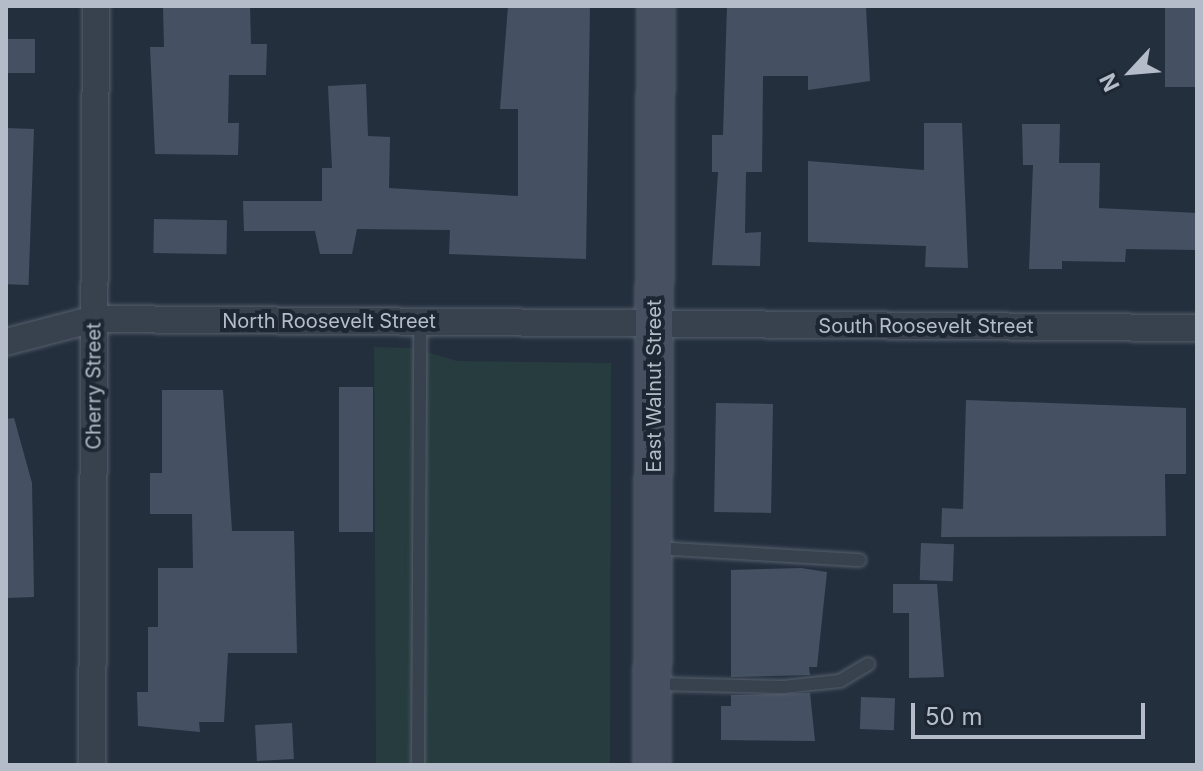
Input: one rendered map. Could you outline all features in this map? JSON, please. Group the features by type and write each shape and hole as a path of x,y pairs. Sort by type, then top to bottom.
{"street":[{"name":"Cherry Street","path":"92,765 96,6"},
{"name":"East Walnut Street","path":"652,765 656,6"},
{"name":"North Roosevelt Street","path":"6,342 94,319 654,323"},
{"name":"South Roosevelt Street","path":"654,323 1197,328"}],"lane":[{"path":"418,765 420,322"},
{"path":"653,548 860,560"},
{"path":"652,684 783,687 840,681 868,664"}],"green space":[{"path":"374,347 413,348 457,361 611,363 610,765 376,765"}],"building":[{"path":"163,6 250,6 251,44 267,44 266,75 229,75 228,123 239,123 238,155 155,154 150,47 164,47"},
{"path":"508,6 590,6 586,259 449,254 450,230 357,229 352,254 320,254 315,231 244,231 243,201 322,201 322,168 332,168 328,86 366,84 368,136 390,137 389,188 518,196 518,109 500,109"},
{"path":"727,6 866,7 870,81 808,90 808,76 763,76 762,172 746,172 745,233 761,232 760,266 712,265 718,172 712,172 712,135 723,135"},
{"path":"1165,6 1197,6 1197,87 1165,87"},
{"path":"6,39 35,39 35,73 6,73"},
{"path":"924,123 962,123 968,268 925,267 926,246 808,242 808,161 924,170"},
{"path":"1022,124 1060,124 1059,163 1100,163 1099,208 1197,213 1197,250 1126,249 1125,262 1062,261 1062,269 1029,269 1033,165 1023,165"},
{"path":"6,128 34,129 29,285 6,284"},
{"path":"154,219 227,220 226,254 153,253"},
{"path":"339,387 373,387 373,532 339,532"},
{"path":"162,390 223,390 232,531 294,531 297,653 228,653 224,722 199,722 200,732 138,726 137,692 148,692 148,627 158,627 158,568 193,568 192,514 150,514 150,473 162,473"},
{"path":"966,400 1186,408 1186,474 1165,474 1166,536 941,537 942,508 963,509"},
{"path":"716,403 773,404 771,513 714,512"},
{"path":"14,418 32,483 34,597 6,598 6,419"},
{"path":"921,543 954,544 953,581 920,580"},
{"path":"801,568 827,572 817,667 809,667 810,675 731,677 731,570"},
{"path":"893,584 937,584 944,677 909,678 909,613 893,613"},
{"path":"810,693 815,741 721,740 721,706 731,706 731,695"},
{"path":"861,697 895,698 894,730 860,729"},
{"path":"292,723 294,759 257,761 255,725"}]}
